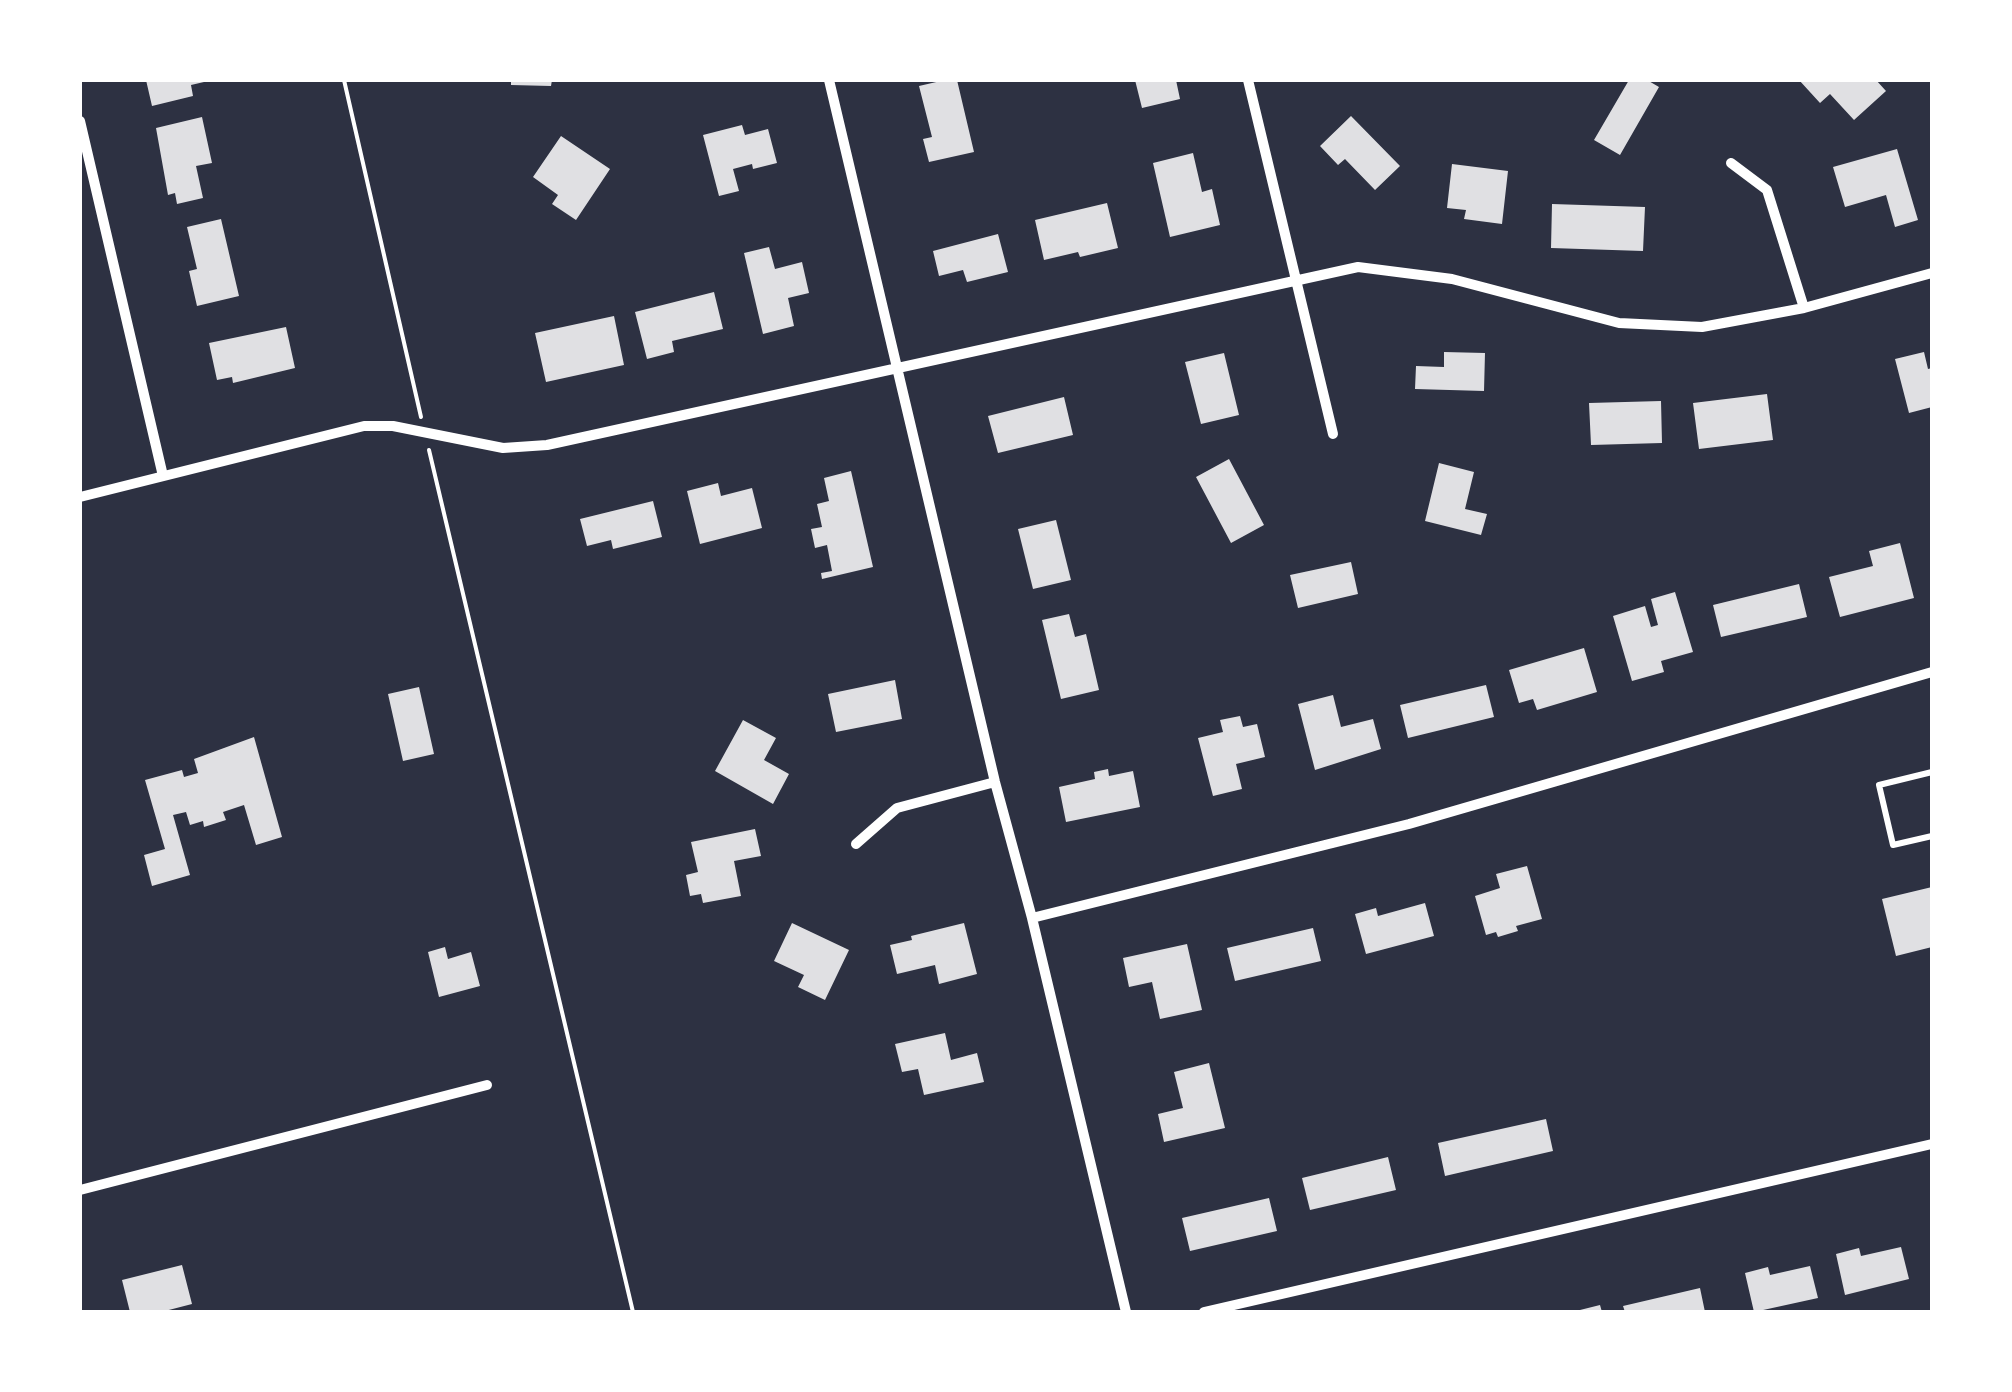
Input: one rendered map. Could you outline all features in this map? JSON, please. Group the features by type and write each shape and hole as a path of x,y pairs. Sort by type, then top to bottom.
{"street":[{"path":"830,80 995,782 1032,918 1126,1312"},
{"path":"1248,80 1333,434"},
{"path":"80,121 163,476"},
{"path":"1731,163 1767,190 1804,308"},
{"path":"80,497 364,426 393,426 502,448 547,445 1358,267 1452,279 1619,323 1702,327 1804,308 1932,273"},
{"path":"1032,918 1408,824 1932,672"},
{"path":"856,844 897,808 995,782"},
{"path":"80,1190 487,1085"},
{"path":"1204,1312 1932,1144"}],"lane":[{"path":"1932,772 1880,785 1892,845 1932,836"}],"path":[{"path":"344,80 420,413"},
{"path":"430,456 633,1312"}],"building":[{"path":"146,80 204,82 191,85 193,96 152,106"},
{"path":"511,80 552,80 551,86 511,85"},
{"path":"957,80 974,152 929,162 923,139 932,137 919,86"},
{"path":"1135,80 1176,80 1180,99 1142,108"},
{"path":"1629,80 1647,80 1659,87 1620,155 1594,140"},
{"path":"1799,80 1876,80 1886,91 1854,120 1830,94 1820,103"},
{"path":"1351,116 1400,166 1375,190 1345,159 1338,165 1320,146"},
{"path":"202,117 212,163 196,166 203,198 177,204 175,193 168,195 156,128"},
{"path":"742,125 745,135 768,129 777,163 733,169 739,191 719,196 703,135"},
{"path":"561,136 610,169 576,220 552,204 558,195 533,177"},
{"path":"1897,149 1918,220 1895,227 1886,195 1845,207 1833,167"},
{"path":"1193,153 1202,192 1212,189 1220,225 1170,237 1153,163"},
{"path":"1452,164 1508,171 1502,224 1464,219 1466,210 1447,208"},
{"path":"1107,203 1118,248 1044,260 1035,220"},
{"path":"1552,204 1645,207 1643,251 1551,248"},
{"path":"221,219 239,296 197,306 189,271 197,269 187,227"},
{"path":"998,234 1008,272 967,282 963,270 939,276 933,251"},
{"path":"769,247 775,269 802,262 809,293 788,298 794,326 763,334 744,253"},
{"path":"714,292 723,329 672,341 674,352 647,359 635,312"},
{"path":"614,316 624,365 546,382 535,333"},
{"path":"286,327 295,368 233,383 232,377 217,380 209,343"},
{"path":"1444,352 1485,353 1484,391 1415,389 1416,366 1444,367"},
{"path":"1924,352 1928,369 1932,368 1932,407 1909,413 1895,359"},
{"path":"1224,353 1239,415 1201,424 1185,362"},
{"path":"1767,394 1773,440 1699,449 1693,403"},
{"path":"1064,397 1073,435 998,453 988,416"},
{"path":"1661,401 1662,443 1591,445 1589,403"},
{"path":"1229,459 1264,525 1231,543 1196,477"},
{"path":"1439,463 1474,472 1465,509 1487,514 1481,535 1425,521"},
{"path":"851,471 873,567 822,579 821,573 832,571 827,545 815,548 811,529 822,527 817,504 829,501 824,478"},
{"path":"718,483 721,496 752,488 762,528 700,544 687,491"},
{"path":"653,501 662,537 613,549 611,540 587,546 580,519"},
{"path":"1056,520 1071,580 1033,589 1018,529"},
{"path":"1900,543 1914,598 1840,617 1829,577 1873,566 1869,551"},
{"path":"1351,562 1358,594 1298,608 1290,575"},
{"path":"1799,584 1807,617 1721,637 1713,605"},
{"path":"1675,592 1693,652 1661,661 1664,672 1632,681 1613,616 1645,606 1651,627 1658,625 1651,599"},
{"path":"1069,614 1075,637 1086,634 1099,690 1061,699 1042,620"},
{"path":"1584,648 1597,692 1537,710 1533,699 1519,703 1509,670"},
{"path":"895,680 902,719 836,732 828,694"},
{"path":"1486,685 1494,717 1408,738 1400,705"},
{"path":"419,687 434,754 403,761 388,694"},
{"path":"1333,695 1341,727 1373,719 1381,749 1315,770 1298,704"},
{"path":"1240,716 1243,727 1257,724 1265,757 1236,764 1242,789 1213,796 1198,738 1223,732 1220,720"},
{"path":"743,720 776,738 764,760 789,774 773,804 715,771"},
{"path":"254,737 282,837 256,845 244,805 223,812 226,820 204,827 203,821 190,825 186,812 173,815 190,875 152,886 144,855 165,849 145,780 182,770 184,777 198,773 194,759"},
{"path":"1108,769 1109,776 1133,771 1140,807 1066,822 1059,787 1095,779 1094,772"},
{"path":"755,829 761,856 734,861 741,896 703,903 701,894 690,896 686,875 698,872 691,842"},
{"path":"1527,866 1542,919 1516,926 1518,931 1498,937 1496,932 1486,935 1475,896 1500,888 1496,874"},
{"path":"1932,887 1932,947 1896,956 1882,899"},
{"path":"1425,903 1434,936 1366,954 1355,914 1376,908 1378,916"},
{"path":"792,923 849,950 825,1000 798,987 804,975 774,961"},
{"path":"964,923 977,974 939,984 935,965 897,974 890,945"},
{"path":"1313,928 1321,961 1235,981 1227,948"},
{"path":"1187,944 1202,1010 1160,1019 1152,982 1129,987 1123,958"},
{"path":"445,947 448,959 471,952 480,986 439,997 428,952"},
{"path":"945,1033 951,1060 977,1053 984,1082 924,1095 918,1069 902,1072 895,1044"},
{"path":"1209,1063 1225,1128 1164,1142 1158,1114 1183,1108 1174,1072"},
{"path":"1546,1119 1553,1151 1445,1176 1438,1143"},
{"path":"1388,1157 1396,1190 1310,1210 1302,1178"},
{"path":"1269,1198 1277,1231 1190,1251 1182,1218"},
{"path":"1901,1247 1909,1279 1845,1295 1836,1254 1859,1248 1861,1256"},
{"path":"182,1265 192,1304 161,1312 130,1312 122,1280"},
{"path":"1810,1266 1818,1298 1754,1312 1745,1273 1768,1267 1770,1275"},
{"path":"1700,1288 1705,1312 1625,1312 1623,1306"},
{"path":"1600,1305 1602,1312 1576,1312 1576,1311"}]}
